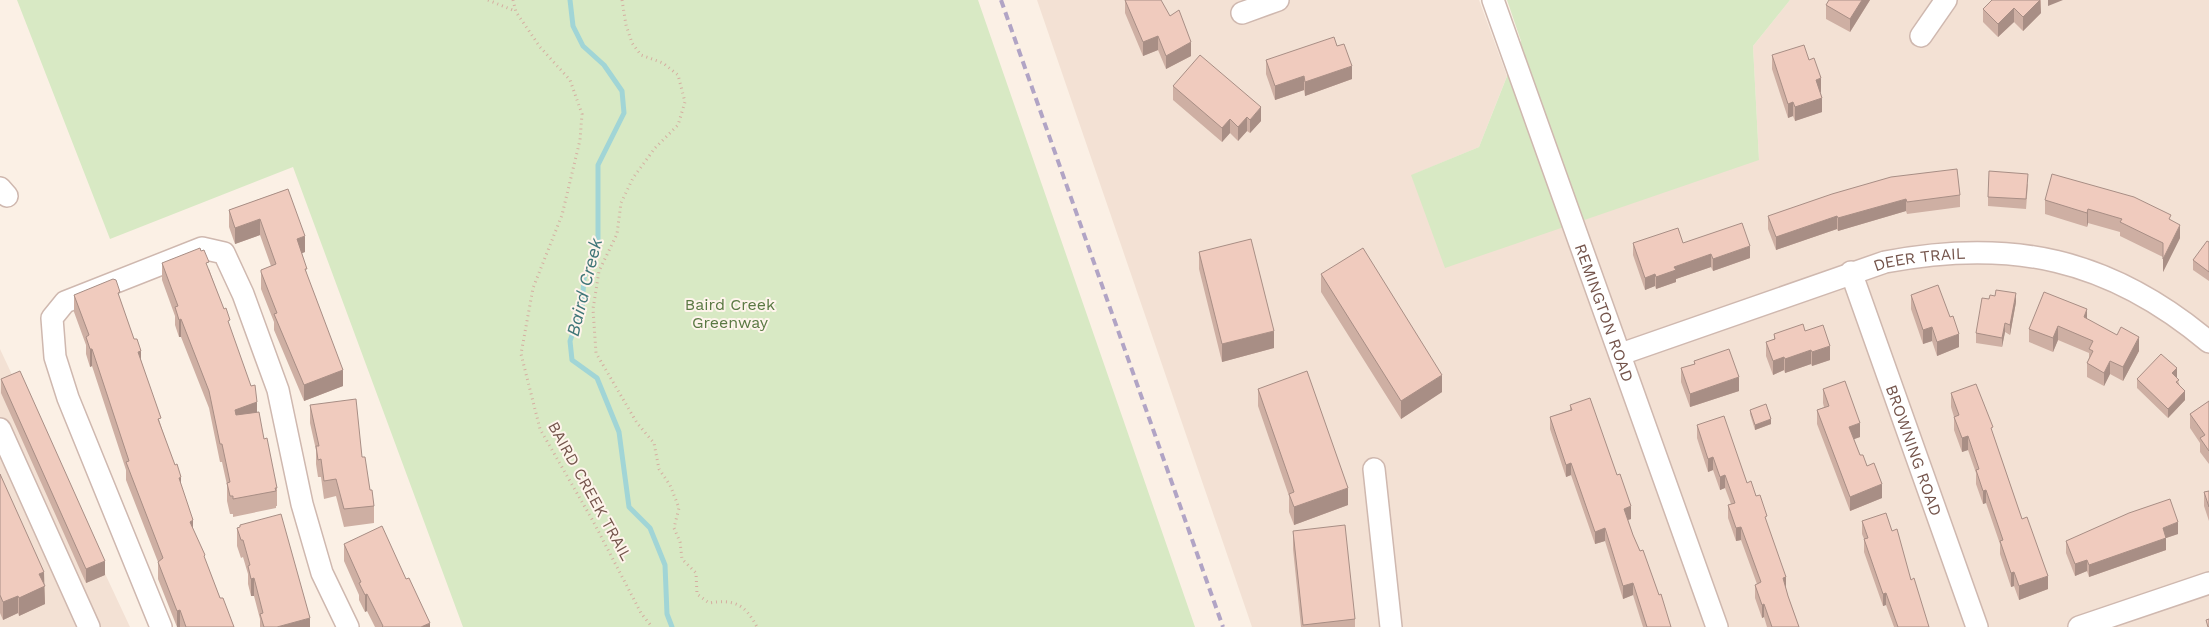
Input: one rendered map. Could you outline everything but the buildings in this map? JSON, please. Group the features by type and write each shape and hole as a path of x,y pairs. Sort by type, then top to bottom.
{"street":[{"path":"1242,14 1278,0"},
{"name":"REMINGTON ROAD","path":"1493,0 1717,627"},
{"path":"1921,36 1946,0"},
{"path":"161,627 68,398 55,357 52,318 65,302 202,248 224,253 243,294 278,390 302,504 322,573 348,627"},
{"name":"DEER TRAIL","path":"1621,354 1851,272 1885,262 1928,253 1971,251 2014,253 2045,258 2102,276 2149,298 2185,321 2209,342"},
{"name":"BROWNING ROAD","path":"1851,272 1977,627"},
{"path":"0,429 89,627"},
{"path":"1374,469 1391,627"},
{"path":"2079,627 2209,582"}],"path":[{"path":"488,0 516,12"},
{"name":"BAIRD CREEK TRAIL","path":"513,0 516,12 540,47 570,80 582,114 580,140 562,215 533,288 522,354 540,429 593,521 641,613 652,627"},
{"path":"622,0 626,25 632,43 641,55 663,63 678,75 684,102 678,125 655,148 633,178 621,203 617,234 599,271 593,309 596,353 637,422 654,444 659,469 670,485 679,508 674,528 680,542 682,559 696,573 697,594 709,603 735,602 753,619 757,627"}],"shaded area":[{"path":"1037,0 1479,0 1507,76 1479,147 1412,175 1759,160 1753,46 1790,0 2209,0 2209,627 1252,627"},
{"path":"0,349 130,627 0,627"}],"green space":[{"name":"Baird Creek Greenway","path":"17,0 978,0 1195,627 463,627 293,167 110,239"},
{"path":"1507,0 1790,0 1753,46 1759,160 1445,268 1411,175 1479,147 1521,41"}],"waterway":[{"name":"Baird Creek","path":"570,0 573,26 583,46 604,65 622,91 624,113 598,165 598,243 584,278 582,307 570,341 572,360 597,378 619,432 629,507 650,528 665,565 667,614 672,627"}],"railway":[{"path":"1001,0 1223,627"}]}
